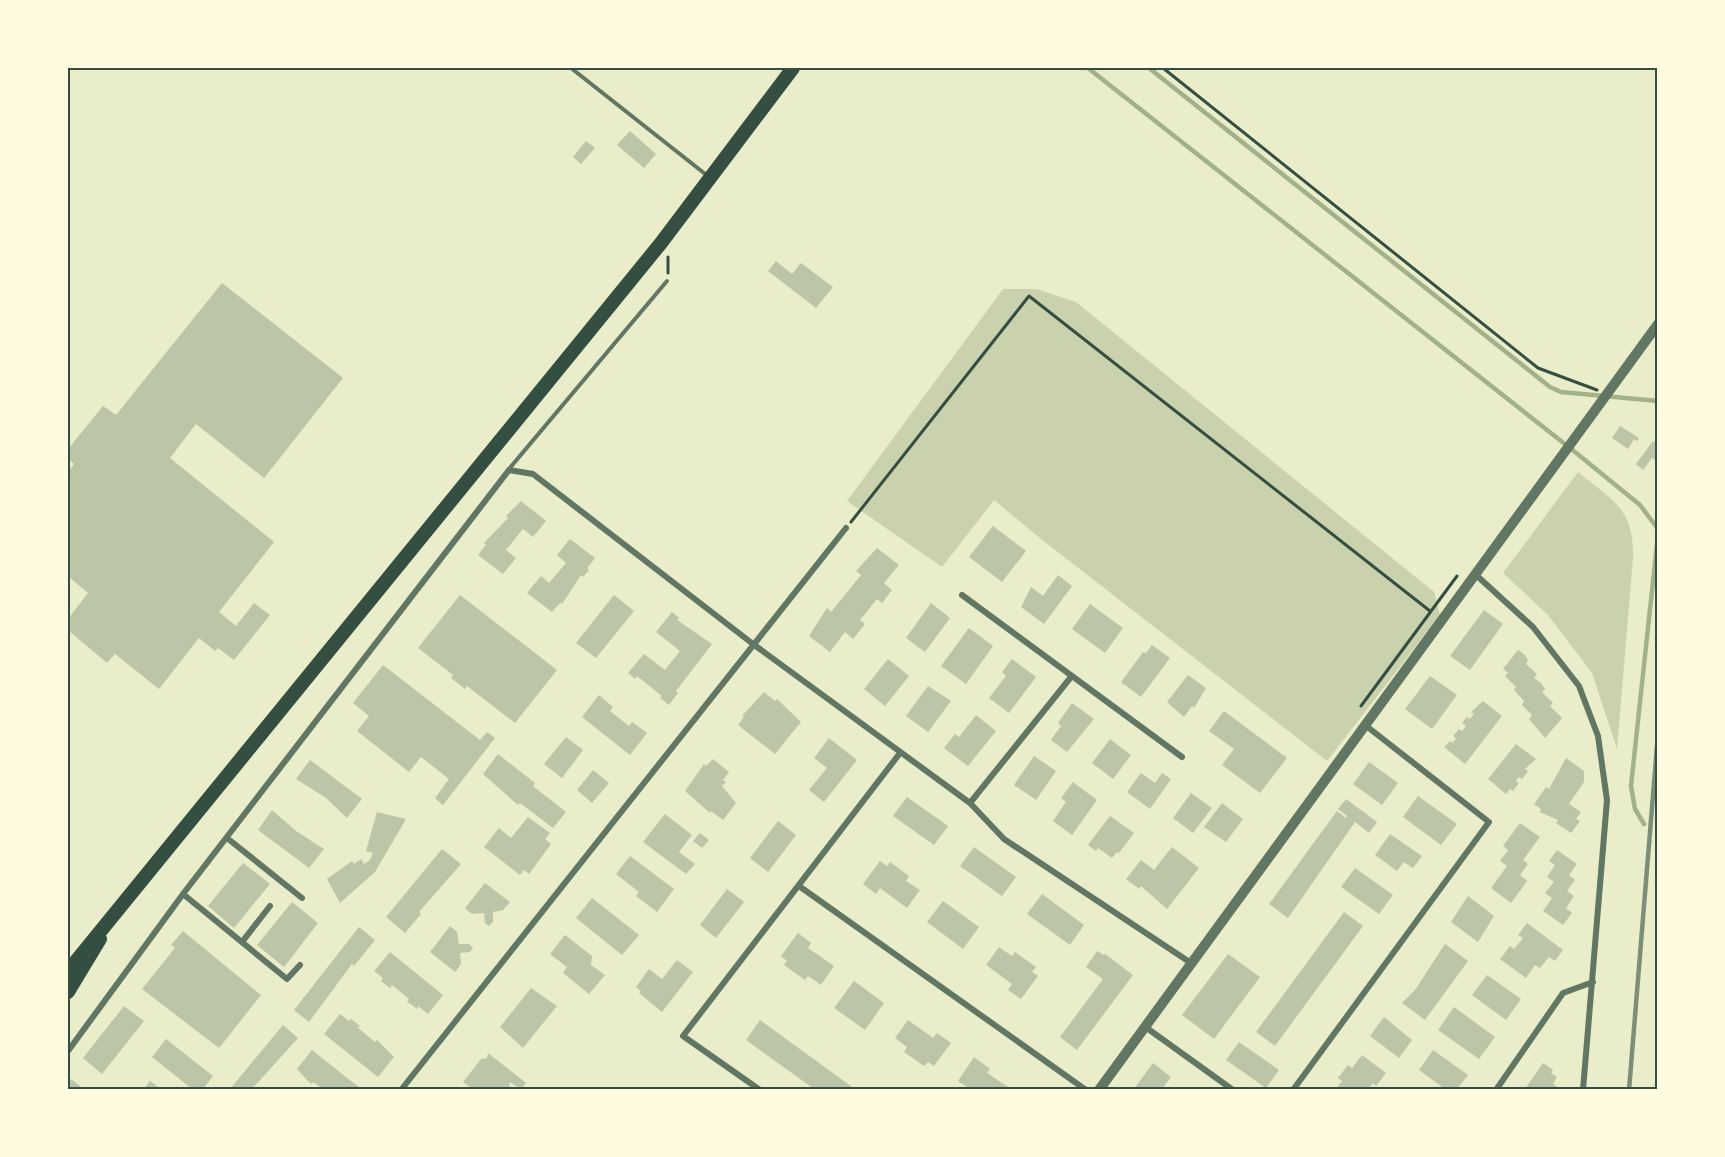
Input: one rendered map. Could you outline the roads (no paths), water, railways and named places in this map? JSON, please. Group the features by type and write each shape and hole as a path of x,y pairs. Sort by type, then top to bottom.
{"main road":[{"path":"68,992 109,924 148,870 661,243 794,68"},
{"path":"68,971 84,949 109,924"}],"street":[{"path":"1099,1089 1442,621 1474,573 1560,459 1597,407 1603,391 1658,324"},
{"path":"68,1051 183,894 509,470 534,474 753,644 970,803 1004,839 1191,963"},
{"path":"401,1089 846,528"},
{"path":"1474,573 1533,627 1579,686 1598,736 1607,800 1583,1089"},
{"path":"962,595 1182,757"},
{"path":"970,803 1071,677"},
{"path":"1293,1089 1489,822 1365,725"},
{"path":"760,1089 684,1036 900,753"},
{"path":"227,838 302,898"},
{"path":"799,886 1086,1089"},
{"path":"183,894 287,979 300,965"},
{"path":"242,942 270,906"},
{"path":"1496,1089 1563,993 1593,982"},
{"path":"1144,1026 1233,1089"}],"lane":[{"path":"571,68 711,179"},
{"path":"509,470 667,281"}],"waterway":[{"path":"1088,68 1575,452 1640,505 1658,529"},
{"path":"1149,68 1550,387 1561,392 1658,401"},
{"path":"1644,824 1635,809 1631,786 1658,535"}],"railway":[{"path":"1629,1090 1658,734"}]}
